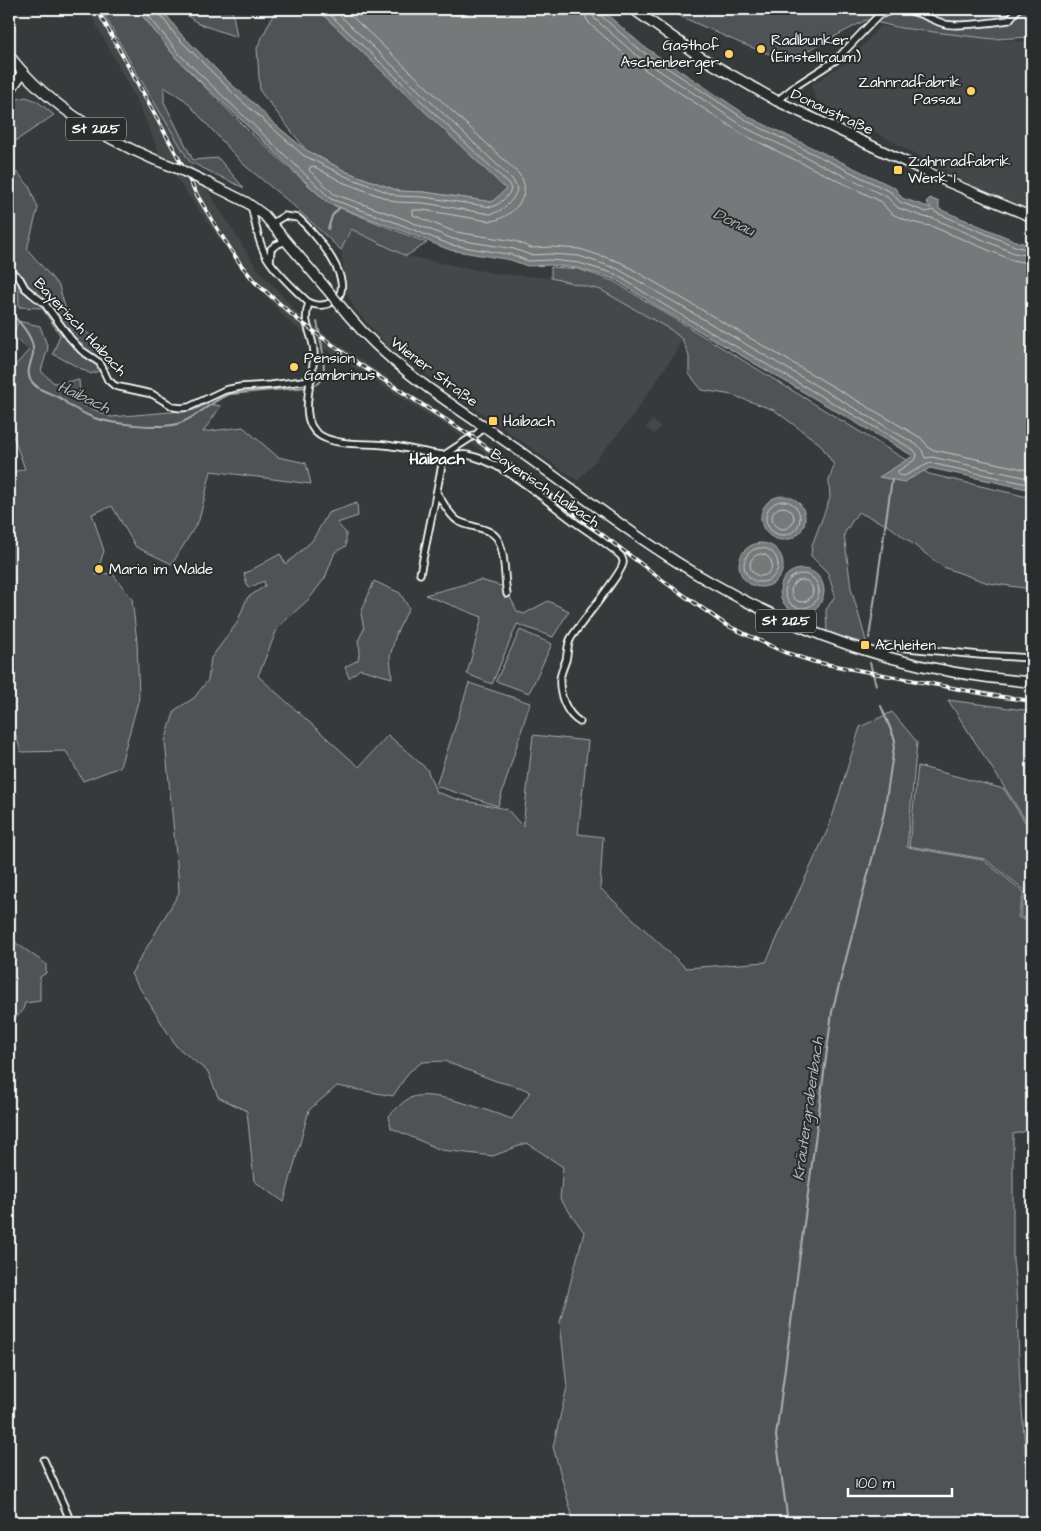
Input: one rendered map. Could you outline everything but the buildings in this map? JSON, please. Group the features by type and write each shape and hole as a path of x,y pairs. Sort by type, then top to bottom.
{"main road":[{"name":"Donaustraße","path":"633,9 702,58 776,101 948,182 1032,217"},
{"name":"Wiener Straße","path":"9,55 23,72 49,96 114,141 147,157 179,169 251,205 286,241 364,335 392,360 640,537 710,582 786,621 822,636 881,656 954,673 1032,682"},
{"path":"9,92 23,72"}],"street":[{"path":"776,101 836,60 879,15 895,9"},
{"path":"900,9 957,25 1009,20 1018,9"},
{"path":"251,205 260,241 271,263 309,303 323,305 338,298 341,291 341,283 337,268 328,252 298,218 284,216 271,224"},
{"path":"271,263 271,249 276,244 286,241"},
{"name":"Bayerisch Haibach","path":"9,270 20,279 25,288 45,304 70,338 82,350 100,363 108,380 115,386 152,394 174,407 181,408 225,390 240,387 310,382"},
{"name":"Bayerisch Haibach","path":"309,303 305,320 313,342 314,351 306,404 310,421 320,436 334,441 390,445 444,455 464,454 480,458 496,466 621,556 624,563 621,571 599,598 568,644 566,659 560,676 560,688 564,702 574,718 580,722"},
{"path":"420,574 438,493 439,475 444,455 478,433 484,425"},
{"path":"438,493 448,510 457,520 488,531 500,542 503,553 504,580 507,594"},
{"path":"881,656 887,646 1032,658"},
{"path":"44,1460 71,1522"}],"shaded area":[{"path":"88,9 101,9 190,162 257,268 302,318 474,435 599,525 592,534 568,513 452,430 322,347 287,320 235,261 160,155 141,109"},
{"path":"101,9 137,9 177,59 251,133 328,203 427,243 406,256 351,229 341,250 293,205 243,164 185,100 164,87 164,102 193,160 218,158 244,188 190,162"},
{"path":"178,9 232,9 237,37 199,24"},
{"path":"276,9 317,9 507,189 492,202 424,192 399,191 347,172 306,150 260,91 257,48"},
{"path":"664,9 1032,9 1032,37 993,39 901,28 866,20 788,61 740,43"},
{"path":"880,26 1032,43 1032,210 974,186 816,100 811,85 851,59"},
{"path":"26,97 37,101 54,115 14,142 9,134 9,109 18,99"},
{"path":"9,171 18,173 29,186 38,208 27,249 59,286 67,314 96,341 101,356 116,364 91,374 53,354 60,335 42,308 19,307 18,282 9,280"},
{"path":"351,229 406,256 498,274 551,278 601,290 671,330 682,339 674,355 629,421 578,481 390,349 354,308 346,290 341,250"},
{"path":"551,267 578,269 613,281 929,474 1032,498 1032,589 988,583 943,567 889,526 858,512 844,534 851,588 867,644 827,633 826,610 835,596 828,573 811,556 812,545 830,498 829,481 834,465 820,444 774,410 732,395 702,390 689,374 689,356 682,339 671,330 601,290 551,278"},
{"path":"18,321 40,326 48,348 41,371 54,383 79,380 81,404 111,417 194,410 207,404 221,406 203,432 243,427 278,457 306,463 311,484 211,471 199,520 172,564 136,547 112,506 92,514 104,551 96,575 112,573 132,599 137,642 139,698 120,767 83,781 66,751 21,752 9,712 9,473 25,469 9,425 9,367 12,369 29,350 13,335"},
{"path":"652,420 660,427 654,434 646,428"},
{"path":"357,503 358,516 337,523 346,533 346,546 335,552 325,578 309,599 278,627 258,676 359,767 388,735 427,769 436,792 460,800 507,809 523,827 533,735 588,741 578,834 603,837 600,888 686,968 766,962 829,827 860,727 892,712 917,742 907,847 983,860 1024,892 1018,917 1032,924 1032,1130 1013,1134 1013,1261 1020,1385 1026,1459 1032,1498 1032,1522 574,1522 553,1447 567,1387 560,1322 584,1232 560,1199 563,1167 527,1143 493,1156 441,1150 391,1128 389,1116 410,1098 432,1096 461,1102 512,1119 530,1092 522,1088 496,1081 444,1061 422,1062 409,1072 393,1096 337,1086 309,1110 284,1202 254,1181 247,1111 218,1097 208,1072 176,1046 131,974 179,893 165,741 175,710 194,698 208,680 211,658 237,623 247,598 265,586 264,581 248,588 244,574 280,554 286,564 312,541 328,513"},
{"path":"480,580 505,587 517,611 524,614 548,601 569,611 553,637 517,624 492,684 467,674 482,617 425,595"},
{"path":"374,581 400,593 409,608 396,634 390,657 392,678 360,669 349,678 345,667 358,660 360,650 358,641 364,629 361,613"},
{"path":"520,630 552,644 529,693 496,681"},
{"path":"469,683 530,703 498,806 436,786"},
{"path":"948,700 1032,711 1032,830"},
{"path":"918,766 1004,789 1032,833 1032,922 1020,916 1026,891 985,859 909,846"},
{"path":"9,931 16,943 46,964 46,973 40,977 40,1001 25,1003 23,1009 9,1026"}],"water":[{"name":"Donau","path":"137,9 162,9 180,33 231,84 306,150 347,172 399,191 424,192 492,202 506,189 317,9 601,9 643,46 751,118 895,188 902,198 931,208 926,202 930,198 939,202 939,209 1018,242 1032,245 1032,490 930,468 904,482 879,477 913,456 663,310 614,279 578,268 551,265 527,266 511,260 450,250 328,203 177,59"},
{"path":"779,496 787,496 799,502 805,518 799,534 787,540 779,540 767,534 761,522 761,514 767,502"},
{"path":"757,543 765,543 777,549 783,565 777,581 765,587 757,587 745,581 739,569 739,561 745,549"},
{"path":"798,569 806,569 818,575 824,591 818,607 806,613 798,613 786,607 780,595 780,587 786,575"}],"waterway":[{"name":"Haibach","path":"328,229 332,216 339,208"},
{"name":"Haibach","path":"9,311 26,330 32,341 33,353 29,372 33,383 60,398 70,406 94,418 136,425 159,426 177,424 230,394 307,387"},
{"name":"Haibach","path":"312,386 322,379 324,367 317,322"},
{"name":"Kräutergrabenbach","path":"869,638 892,479"},
{"name":"Kräutergrabenbach","path":"870,663 876,685"},
{"name":"Kräutergrabenbach","path":"788,1522 776,1436 832,1012 884,813 895,740 881,706"}],"ferry route":[{"path":"447,9 452,9"}],"railway":[{"path":"97,9 197,195 223,238 255,282 297,319 359,364 474,438 665,582 726,625 784,652 815,662 1032,701"}],"place":[{"name":"Radlbunker (Einstellraum)","path":"761,49"},
{"name":"Gasthof Aschenberger","path":"729,54"},
{"name":"Zahnradfabrik Passau","path":"971,91"},
{"name":"Zahnradfabrik Werk 1","path":"898,170"},
{"name":"Pension Gambrinus","path":"294,367"},
{"name":"Haibach","path":"493,421"},
{"name":"Maria im Walde","path":"99,569"},
{"name":"Achleiten","path":"865,645"}],"district":[{"name":"Haibach","path":"437,459"}]}
